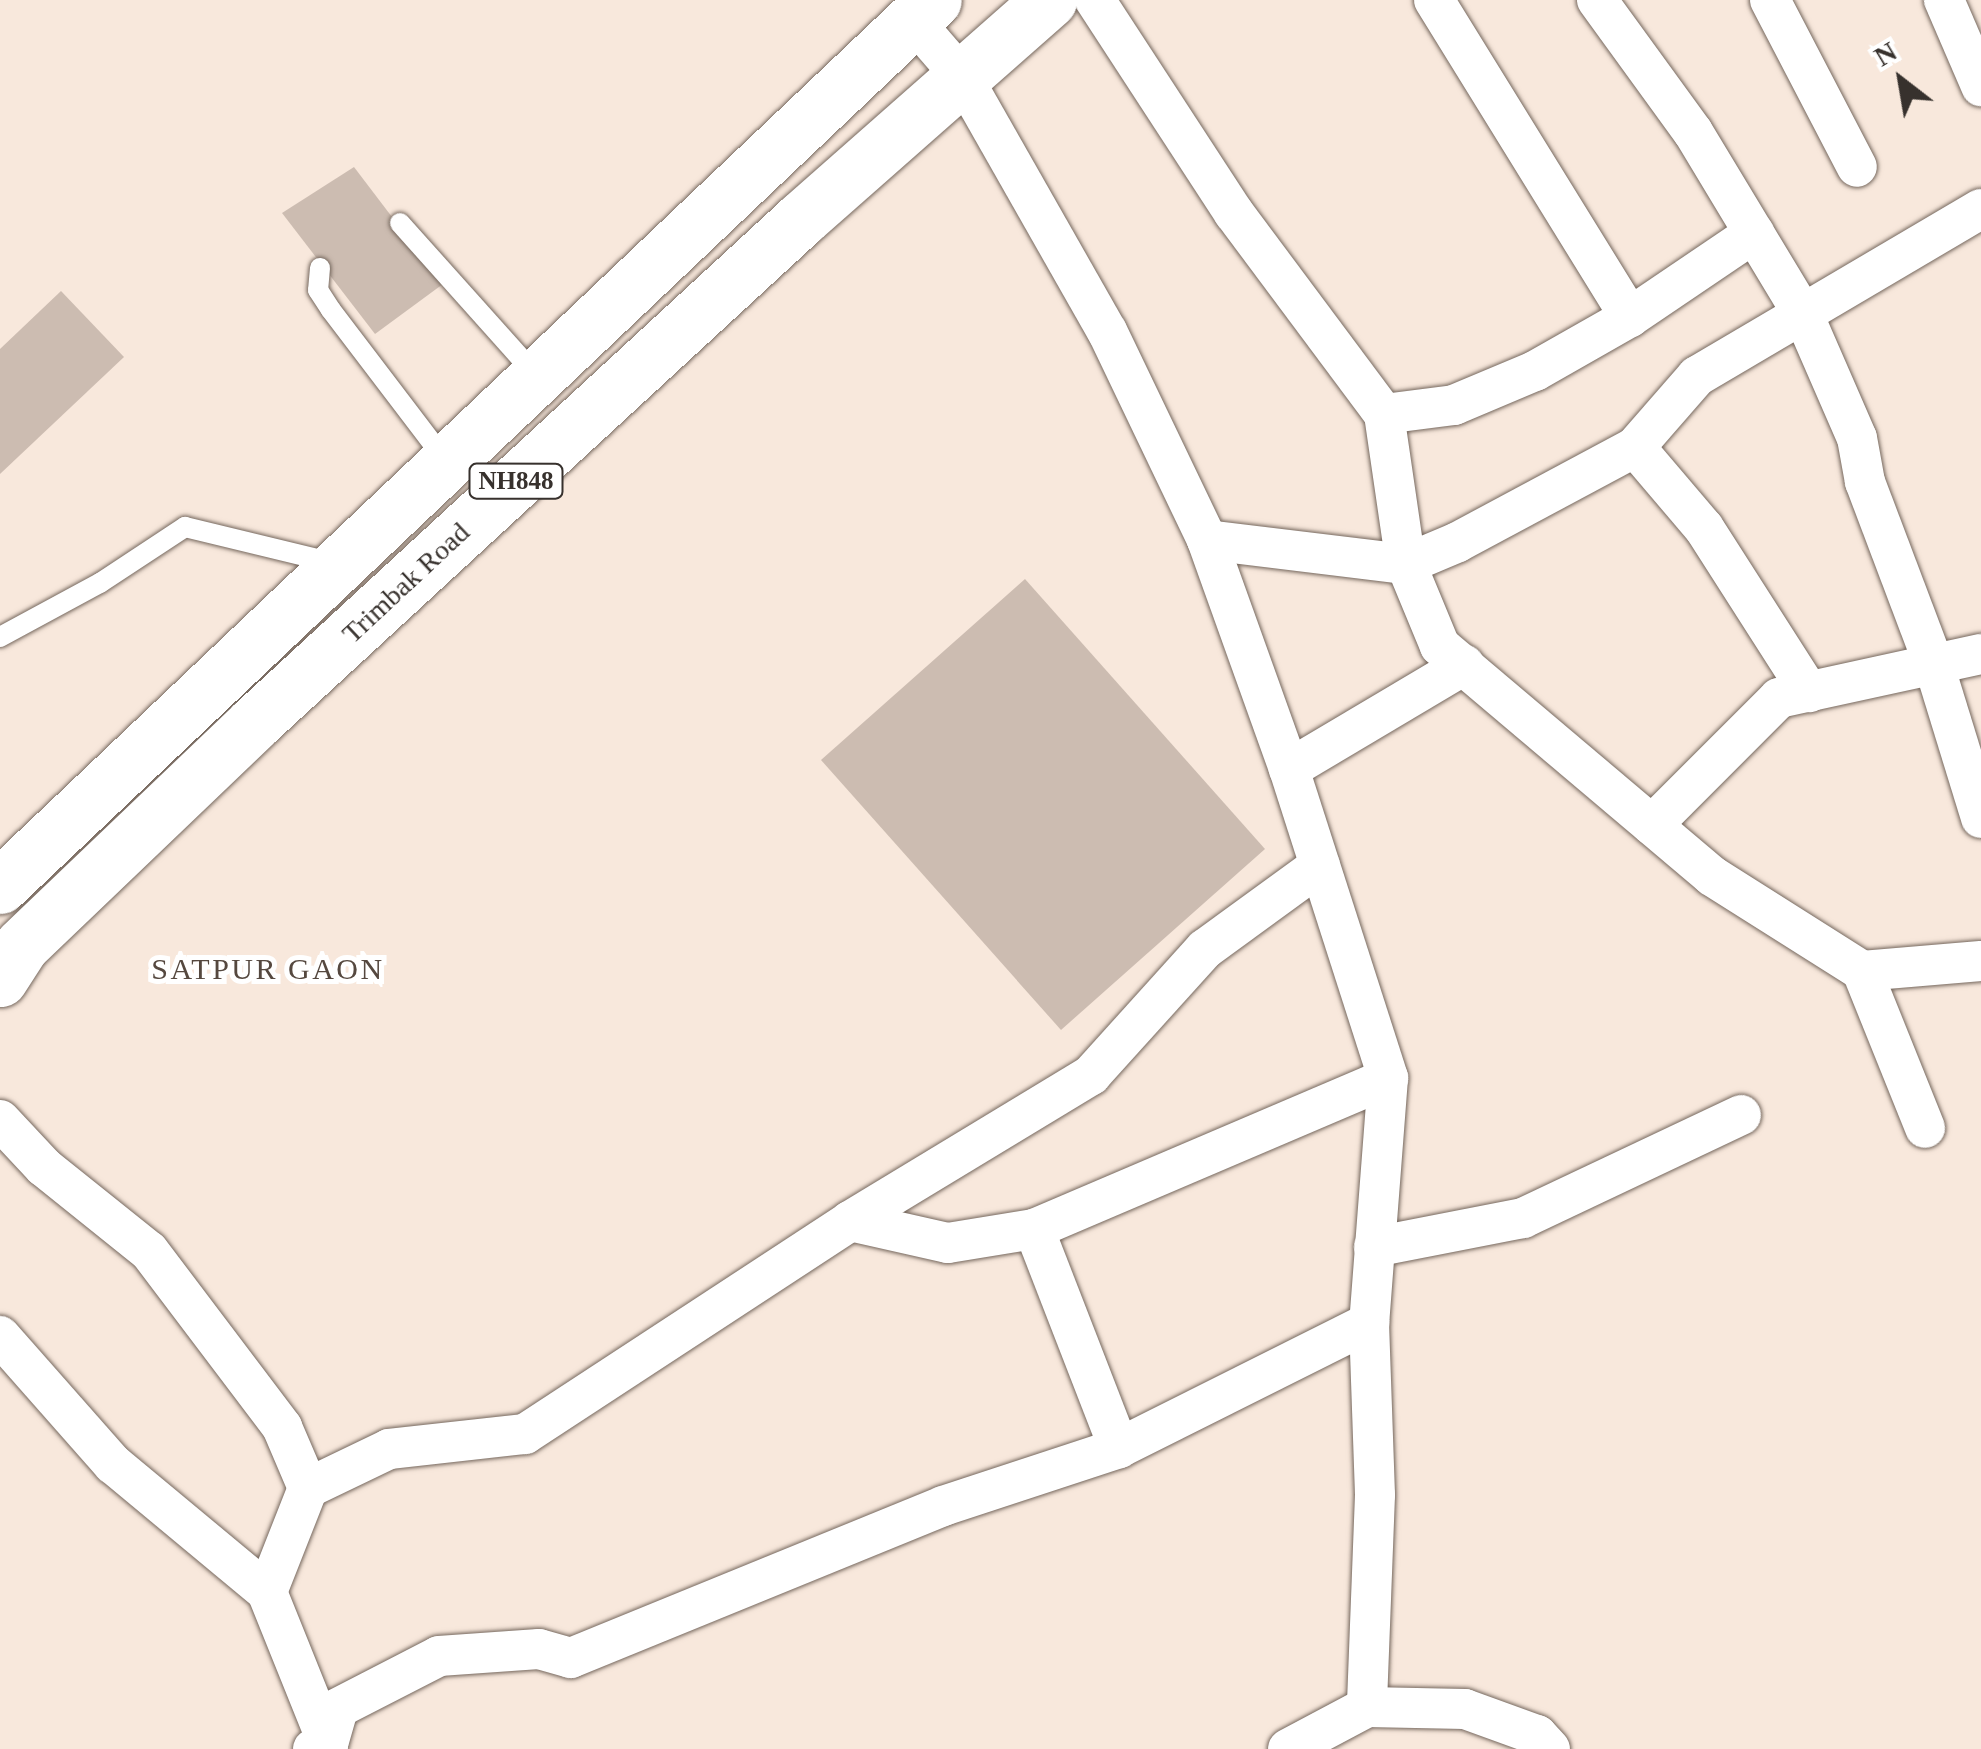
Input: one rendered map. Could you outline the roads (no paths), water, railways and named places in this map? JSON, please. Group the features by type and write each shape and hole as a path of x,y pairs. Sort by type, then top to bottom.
{"highway":[{"name":"Trimbak Road","path":"0,979 22,945 254,723 801,219 1049,0"},
{"name":"Trimbak Road","path":"0,886 923,9"},
{"path":"0,829 79,809"}],"street":[{"path":"1095,0 1234,213 1384,414 1406,564 1440,646 1712,876 1862,971 1925,1128"},
{"path":"1434,0 1630,317"},
{"path":"1597,0 1693,132 1803,314 1856,438 1865,482 1934,665 1981,818"},
{"path":"1770,0 1858,166"},
{"path":"1944,0 1981,86"},
{"path":"923,9 1107,331 1207,540 1289,769 1388,1078 1368,1323 1375,1496 1367,1706"},
{"path":"1207,540 1406,564 1458,542 1636,447 1697,376 1981,209"},
{"path":"1384,414 1454,405 1535,371 1630,317 1754,233"},
{"path":"1636,447 1704,528 1809,692"},
{"path":"1652,825 1779,698 1981,654"},
{"path":"1289,769 1464,665"},
{"path":"267,1592 308,1488 389,1450 526,1434 850,1221 1091,1076 1205,949 1320,865"},
{"path":"1862,971 1981,962"},
{"path":"850,1221 948,1243 1034,1230 1388,1078"},
{"path":"1374,1247 1523,1218 1740,1115"},
{"path":"0,1120 44,1167 148,1251 282,1427 308,1488"},
{"path":"1034,1230 1119,1448"},
{"path":"320,1746 338,1708 439,1656 538,1649 571,1658 944,1506 1119,1448 1368,1323"},
{"path":"0,1336 114,1464 267,1592 320,1746"},
{"path":"1288,1749 1367,1706 1465,1709 1537,1735 1550,1749"}],"lane":[{"path":"400,224 538,377"},
{"path":"320,268 318,290 330,310 448,463"},
{"path":"0,636 100,583 186,527 342,565"}],"district":[{"name":"SATPUR GAON","path":"268,969"}]}
